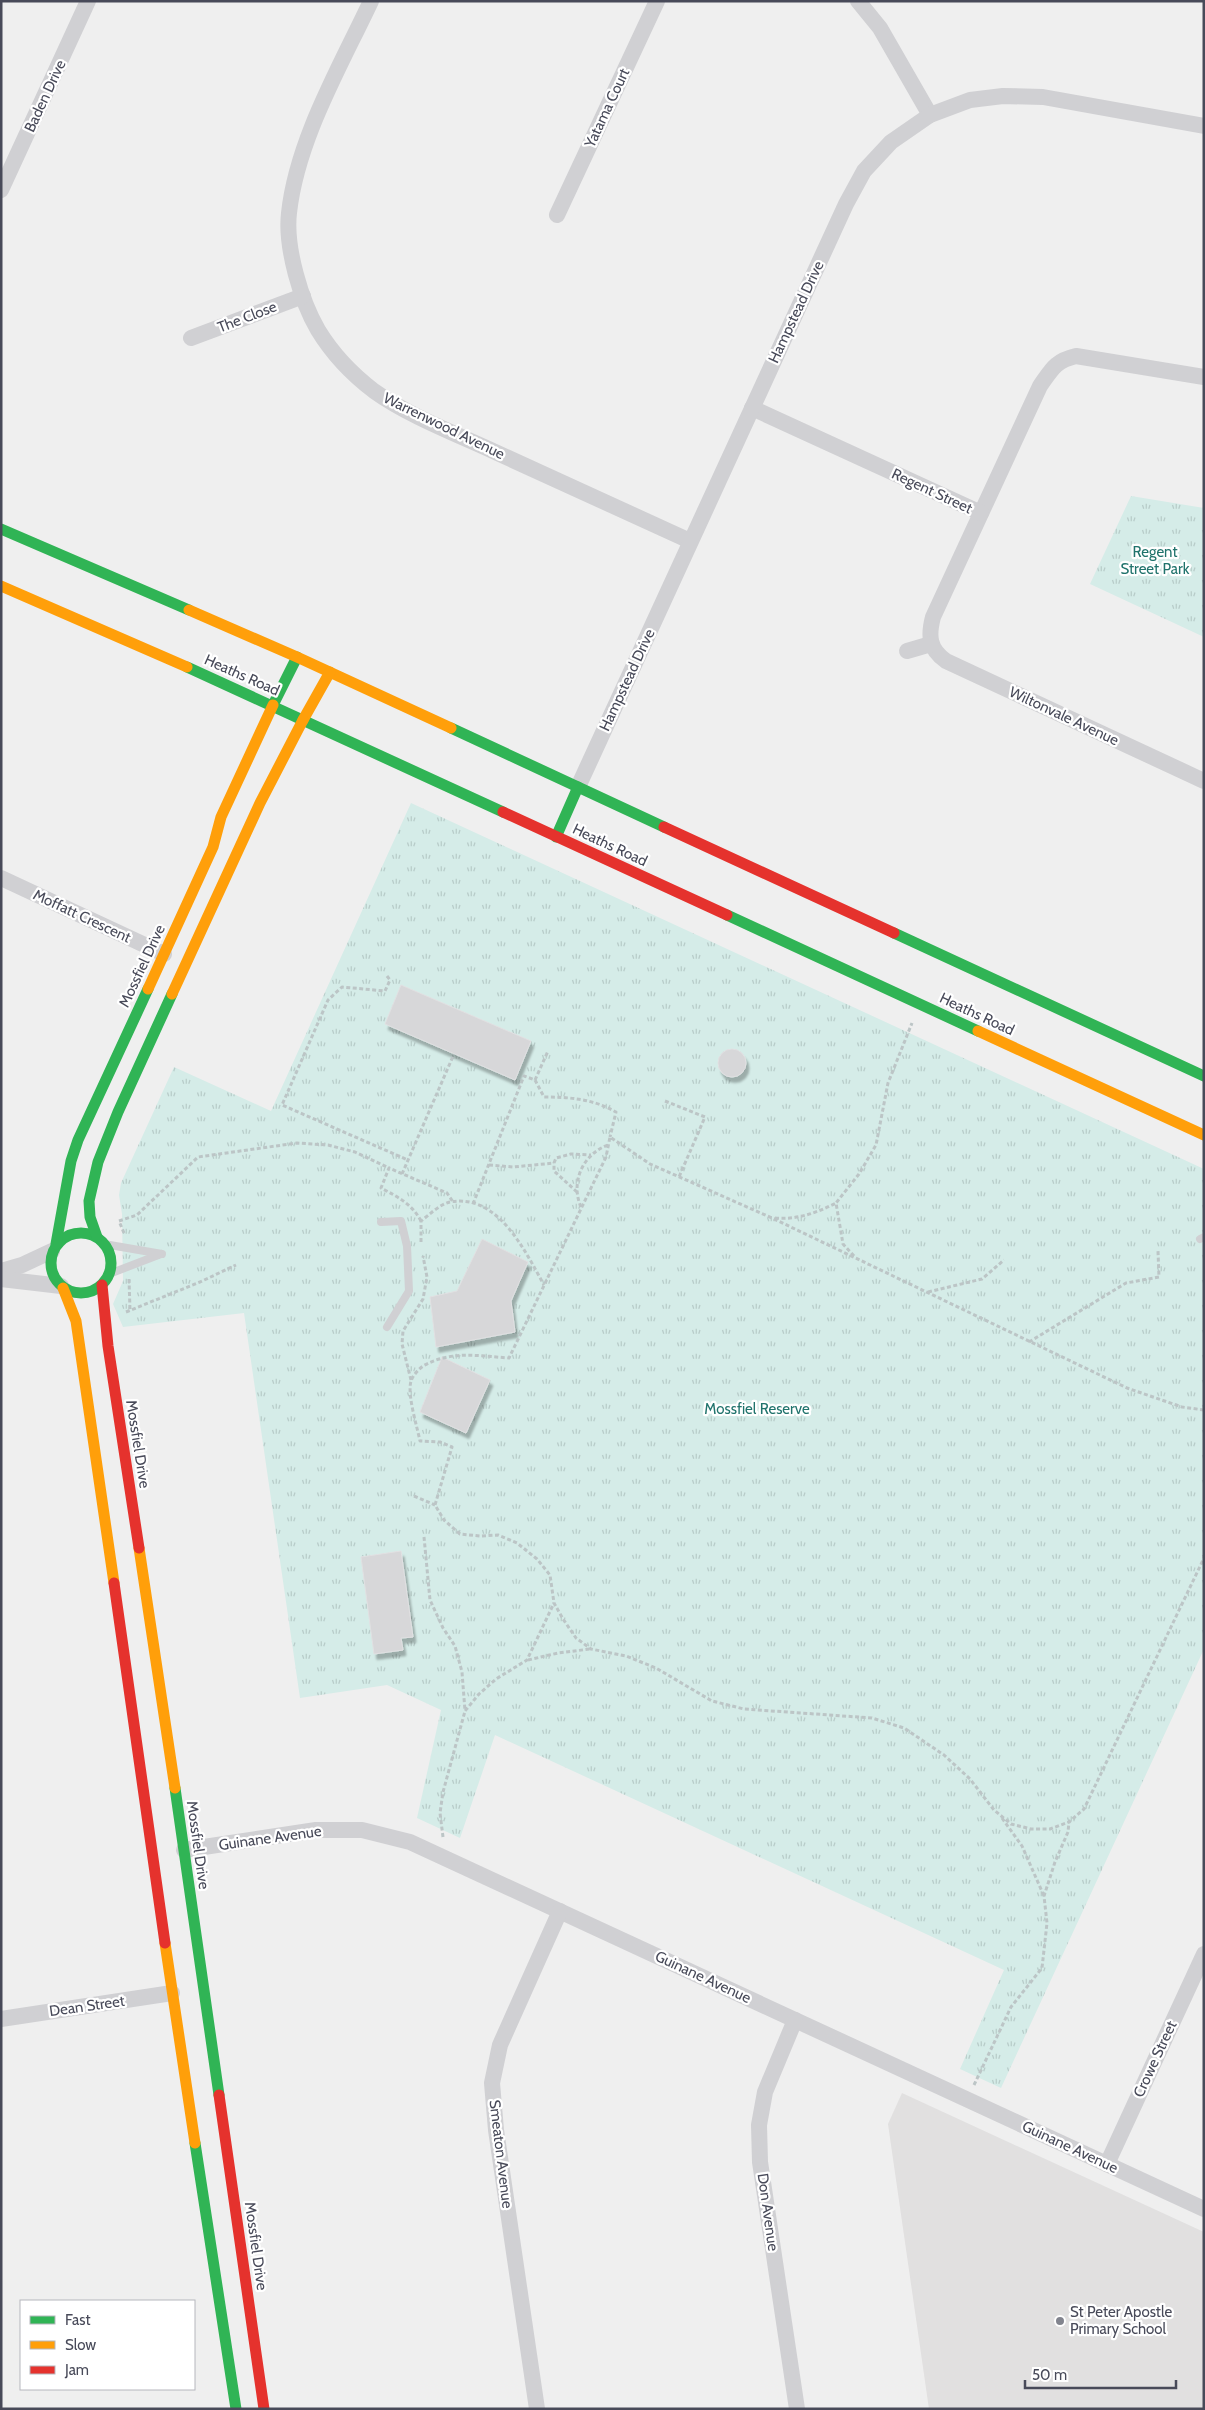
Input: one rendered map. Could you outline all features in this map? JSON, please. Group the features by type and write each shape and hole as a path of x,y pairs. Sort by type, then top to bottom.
{"street":[{"name":"Baden Drive","path":"1,190 88,1"},
{"name":"Warrenwood Avenue","path":"371,1 315,120 296,174 288,215 292,256 303,296 318,330 344,364 374,391 424,419 690,541"},
{"name":"Yatama Court","path":"557,215 657,1"},
{"path":"858,1 880,28 930,115"},
{"name":"Hampstead Drive","path":"578,787 846,204 864,171 891,142 930,115 970,100 1004,96 1043,97 1204,126"},
{"name":"The Close","path":"191,338 303,296"},
{"name":"Regent Street","path":"752,408 981,513 1040,386 1051,369 1057,354 1204,377"},
{"path":"907,651 931,644 929,632 933,617 981,513"},
{"path":"1,529 330,672 1204,1076"},
{"name":"Heaths Road","path":"1,586 273,705 1204,1135"},
{"name":"Wiltonvale Avenue","path":"931,644 937,655 946,661 1204,781"},
{"name":"Mossfiel Drive","path":"54,1247 71,1159 213,846 221,817 297,657"},
{"path":"1,1279 62,1287 73,1293 83,1293 94,1291 102,1285 109,1274 111,1258 89,1216 99,1160 118,1112 260,803 330,672"},
{"path":"556,836 578,787"},
{"name":"Moffatt Crescent","path":"1,878 164,954"},
{"path":"164,954 187,964"},
{"path":"1,1271 22,1265 54,1247 71,1234 79,1233 100,1240"},
{"path":"54,1247 51,1270 62,1287 75,1320 81,1352 172,1993 236,2409"},
{"name":"Mossfiel Drive","path":"102,1285 109,1356 184,1850 264,2409"},
{"name":"Guinane Avenue","path":"184,1850 316,1830 362,1830 410,1842 1204,2208"},
{"name":"Smeaton Avenue","path":"537,2409 496,2130 492,2083 500,2045 560,1910"},
{"name":"Crowe Street","path":"1107,2164 1204,1954"},
{"name":"Dean Street","path":"1,2019 172,1993"},
{"name":"Don Avenue","path":"795,2020 765,2092 759,2125 760,2162 797,2409"}],"lane":[{"path":"381,1222 401,1221 408,1246 409,1291 387,1327"},
{"path":"100,1240 162,1254 109,1274"}],"path":[{"path":"387,976 390,980 385,991 342,987 328,1000 282,1105 408,1160"},
{"path":"772,1218 791,1220 818,1212 836,1203 860,1174 876,1145 888,1083 919,1004"},
{"path":"535,1080 548,1051"},
{"path":"402,1174 454,1054"},
{"path":"411,1380 419,1369 435,1359 454,1354 509,1358 606,1157 616,1112 599,1102 566,1097 544,1097 535,1080 524,1076 473,1204"},
{"path":"665,1101 705,1117 679,1177"},
{"path":"610,1137 650,1164 772,1218 1127,1388 1182,1407 1204,1410"},
{"path":"125,1235 120,1221 137,1215 198,1157 297,1143 328,1144 355,1152 447,1193 453,1202"},
{"path":"581,1207 577,1192 577,1182 584,1161 596,1149 609,1145"},
{"path":"577,1192 554,1171 554,1163 556,1158 571,1154 591,1155"},
{"path":"489,1165 513,1167 554,1163"},
{"path":"388,1168 381,1188 400,1198 415,1210 422,1221 421,1250 427,1277 423,1299 403,1331 402,1344 411,1380 411,1394 420,1441 440,1442 452,1447 435,1505"},
{"path":"422,1221 448,1202 468,1202 490,1210 522,1246 544,1285"},
{"path":"836,1203 843,1244 857,1259"},
{"path":"1029,1342 1126,1283 1159,1277 1158,1251"},
{"path":"927,1292 982,1279 1004,1260"},
{"path":"121,1313 200,1282 236,1265"},
{"path":"129,1276 130,1310"},
{"path":"414,1496 435,1505 444,1520 460,1534 498,1535 517,1543 537,1559 550,1575 554,1603 576,1638 591,1648 626,1656 656,1668 712,1701 744,1710 872,1718 904,1728 944,1754 970,1780 1022,1846 1044,1896 1047,1923 1042,1968 1010,2008 967,2100"},
{"path":"424,1537 430,1600 443,1628 455,1646 462,1672 465,1711 443,1792 440,1813 446,1858"},
{"path":"999,1815 1011,1824 1031,1829 1050,1829 1069,1822 1084,1809 1204,1558"},
{"path":"527,1660 554,1603"},
{"path":"465,1711 479,1694 496,1679 527,1660 550,1654 591,1648"},
{"path":"1044,1896 1055,1862 1068,1832 1069,1822"}],"shaded area":[{"name":"St Peter Apostle Primary School","path":"902,2093 1204,2232 1204,2409 929,2409 888,2124"}],"green space":[{"name":"Regent Street Park","path":"1131,496 1204,508 1204,637 1090,584"},
{"name":"Mossfiel Reserve","path":"411,803 1204,1169 1204,1649 1001,2088 960,2069 1004,1970 495,1735 460,1838 417,1818 441,1710 387,1685 300,1698 244,1313 123,1327 113,1304 123,1281 122,1214 119,1195 121,1183 174,1067 271,1111"}],"building":[{"path":"401,985 531,1041 515,1080 385,1024"},
{"path":"732,1049 742,1053 746,1063 742,1073 732,1077 722,1073 718,1063 722,1053"},
{"path":"482,1239 528,1262 511,1301 515,1332 436,1347 430,1297 457,1291"},
{"path":"442,1357 490,1380 466,1433 420,1412"},
{"path":"401,1551 413,1637 401,1638 403,1650 374,1654 361,1557"}],"traffic: fast":[{"path":"1,529 189,610"},
{"path":"273,705 297,657"},
{"path":"187,667 503,812"},
{"path":"451,728 664,827"},
{"path":"556,837 578,787"},
{"path":"727,915 978,1031"},
{"path":"894,933 1204,1076"},
{"path":"56,1244 71,1161 78,1140 148,989"},
{"path":"97,1237 90,1217 89,1201 98,1162 118,1112 172,994"},
{"path":"75,1233 87,1233 98,1238 106,1246 111,1257 111,1263 109,1275 98,1288 87,1293 75,1293 64,1288 56,1280 51,1269 51,1257 56,1246 64,1238 75,1233"},
{"path":"175,1788 219,2095"},
{"path":"195,2143 236,2409"}],"traffic: slow":[{"path":"1,586 187,667"},
{"path":"189,610 451,728"},
{"path":"303,720 330,672"},
{"path":"148,989 213,847 221,817 273,705"},
{"path":"172,994 260,803 303,720"},
{"path":"978,1031 1204,1135"},
{"path":"63,1288 76,1321 114,1583"},
{"path":"139,1548 175,1788"},
{"path":"165,1943 195,2143"}],"traffic: jam":[{"path":"503,812 727,915"},
{"path":"664,827 894,933"},
{"path":"102,1285 108,1346 139,1548"},
{"path":"114,1583 165,1943"},
{"path":"219,2095 264,2409"}],"place":[{"name":"St Peter Apostle Primary School","path":"1060,2321"}]}
